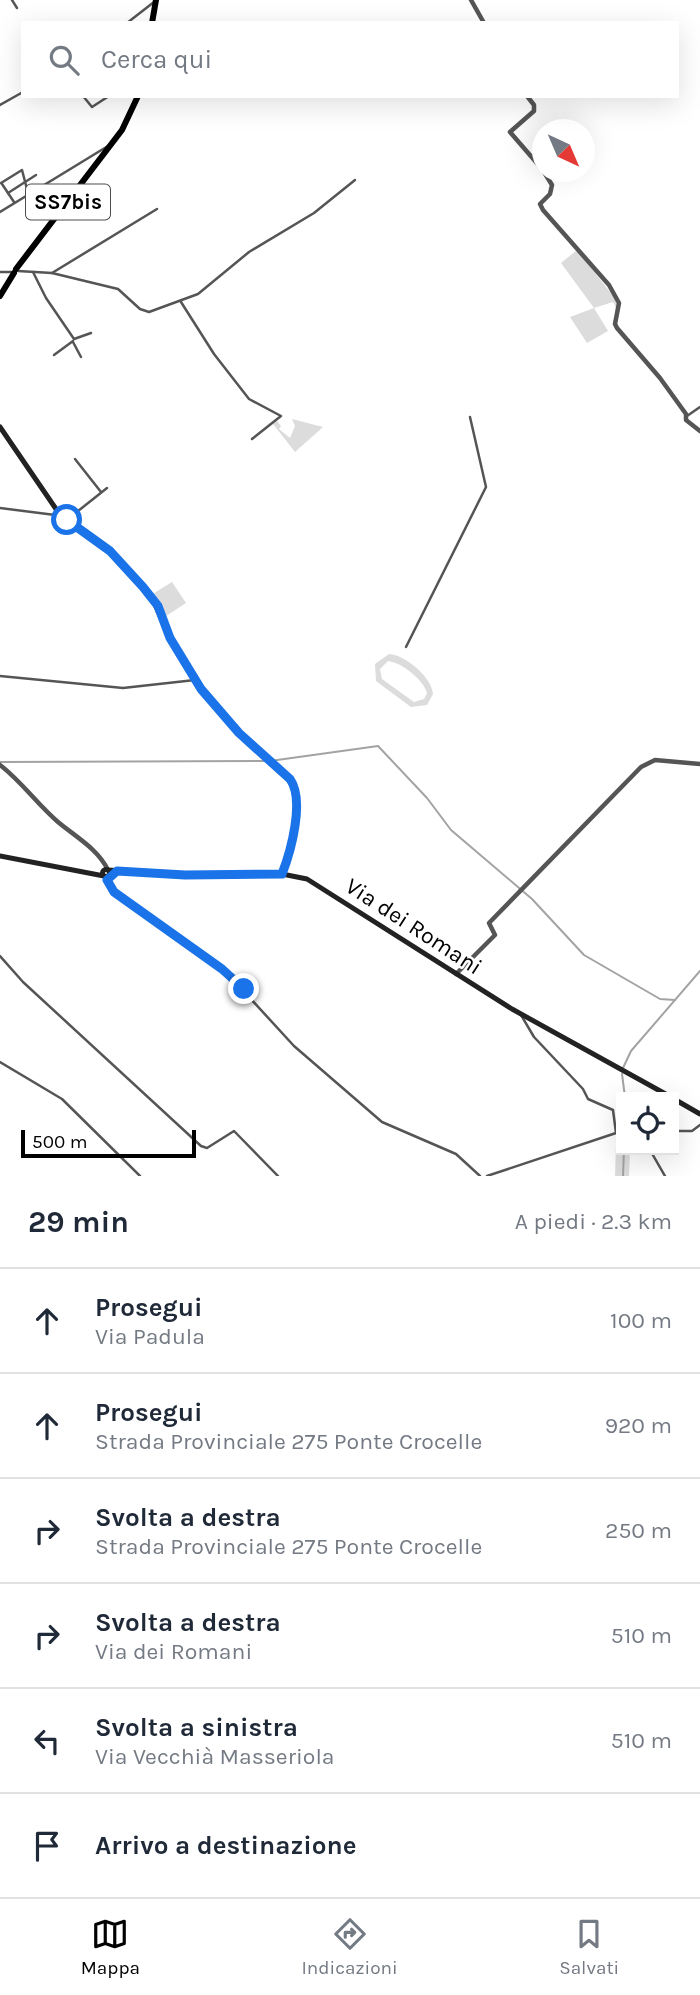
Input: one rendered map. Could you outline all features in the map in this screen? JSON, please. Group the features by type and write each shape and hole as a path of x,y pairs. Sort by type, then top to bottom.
{"main road":[{"path":"152,21 156,1"},
{"name":"SS7bis","path":"0,296 111,145 137,98"},
{"path":"0,428 22,464 65,518 118,560 153,600 170,638 195,680 239,733 290,779 296,793 292,845 282,874"},
{"name":"Via dei Romani","path":"0,856 106,873 282,874 314,882 520,1014 661,1092"},
{"name":"Via dei Romani","path":"679,1102 700,1114"}],"street":[{"path":"12,0 17,8"},
{"path":"471,0 484,21"},
{"path":"130,21 156,1"},
{"path":"0,106 21,93"},
{"path":"85,98 92,107 106,98"},
{"path":"529,98 534,105 534,111 510,132 532,157"},
{"path":"0,212 101,148 111,145"},
{"path":"14,203 0,182 22,170 29,193"},
{"path":"8,193 36,175"},
{"path":"0,272 17,270 52,273 118,289 145,311 198,294 249,252 314,213 355,180"},
{"path":"550,182 550,194 540,204 543,210 609,285 619,303 615,324 617,328 660,378 687,416 686,420 700,431"},
{"path":"52,273 157,209"},
{"path":"33,272 74,340 81,357"},
{"path":"181,301 214,354 249,399 281,416 252,439"},
{"path":"54,355 74,340 91,333"},
{"path":"687,416 700,407"},
{"path":"406,647 486,487 470,417"},
{"path":"75,459 101,493"},
{"path":"0,508 65,518 107,488"},
{"path":"0,676 123,688 195,680"},
{"path":"456,974 492,939 495,933 488,923 646,763 662,760 700,764"},
{"path":"0,765 23,784 58,822 98,855 114,892 228,974 294,1046 382,1122 456,1154 480,1176"},
{"path":"0,956 23,982 196,1143 207,1147 234,1131 278,1176"},
{"path":"486,1176 615,1133 613,1110 588,1099 575,1079 534,1037 520,1014"},
{"path":"0,1062 62,1099 93,1133 139,1176"},
{"path":"679,1130 692,1131 700,1125"},
{"path":"653,1155 665,1176"}],"shaded area":[{"path":"577,250 617,301 617,310 613,302 594,308 561,263"},
{"path":"594,308 608,331 587,343 570,317"},
{"path":"292,419 323,427 295,452 273,424 277,421 281,426 279,429 290,438 295,426"},
{"path":"172,582 186,603 163,618 151,595"},
{"path":"389,654 402,658 417,668 428,681 433,694 427,705 411,707 376,681 375,664","holes":["388,661 417,677 427,693 424,699 414,702 382,679 380,669"]},
{"path":"616,1144 616,1155 630,1155 629,1176 615,1176"}],"waterway":[{"path":"270,761 378,746 427,798 451,830 532,899 584,955 660,999 675,1000"},
{"path":"0,762 265,761"},
{"path":"623,1068 631,1051 700,971"},
{"path":"622,1074 624,1092"},
{"path":"623,1176 624,1155"}],"route":[{"path":"67,520 110,551 143,587 158,606 170,638 201,689 239,733 290,779 295,788 292,845 282,874 185,875 117,871 107,880 114,892 222,969 244,989"}]}
